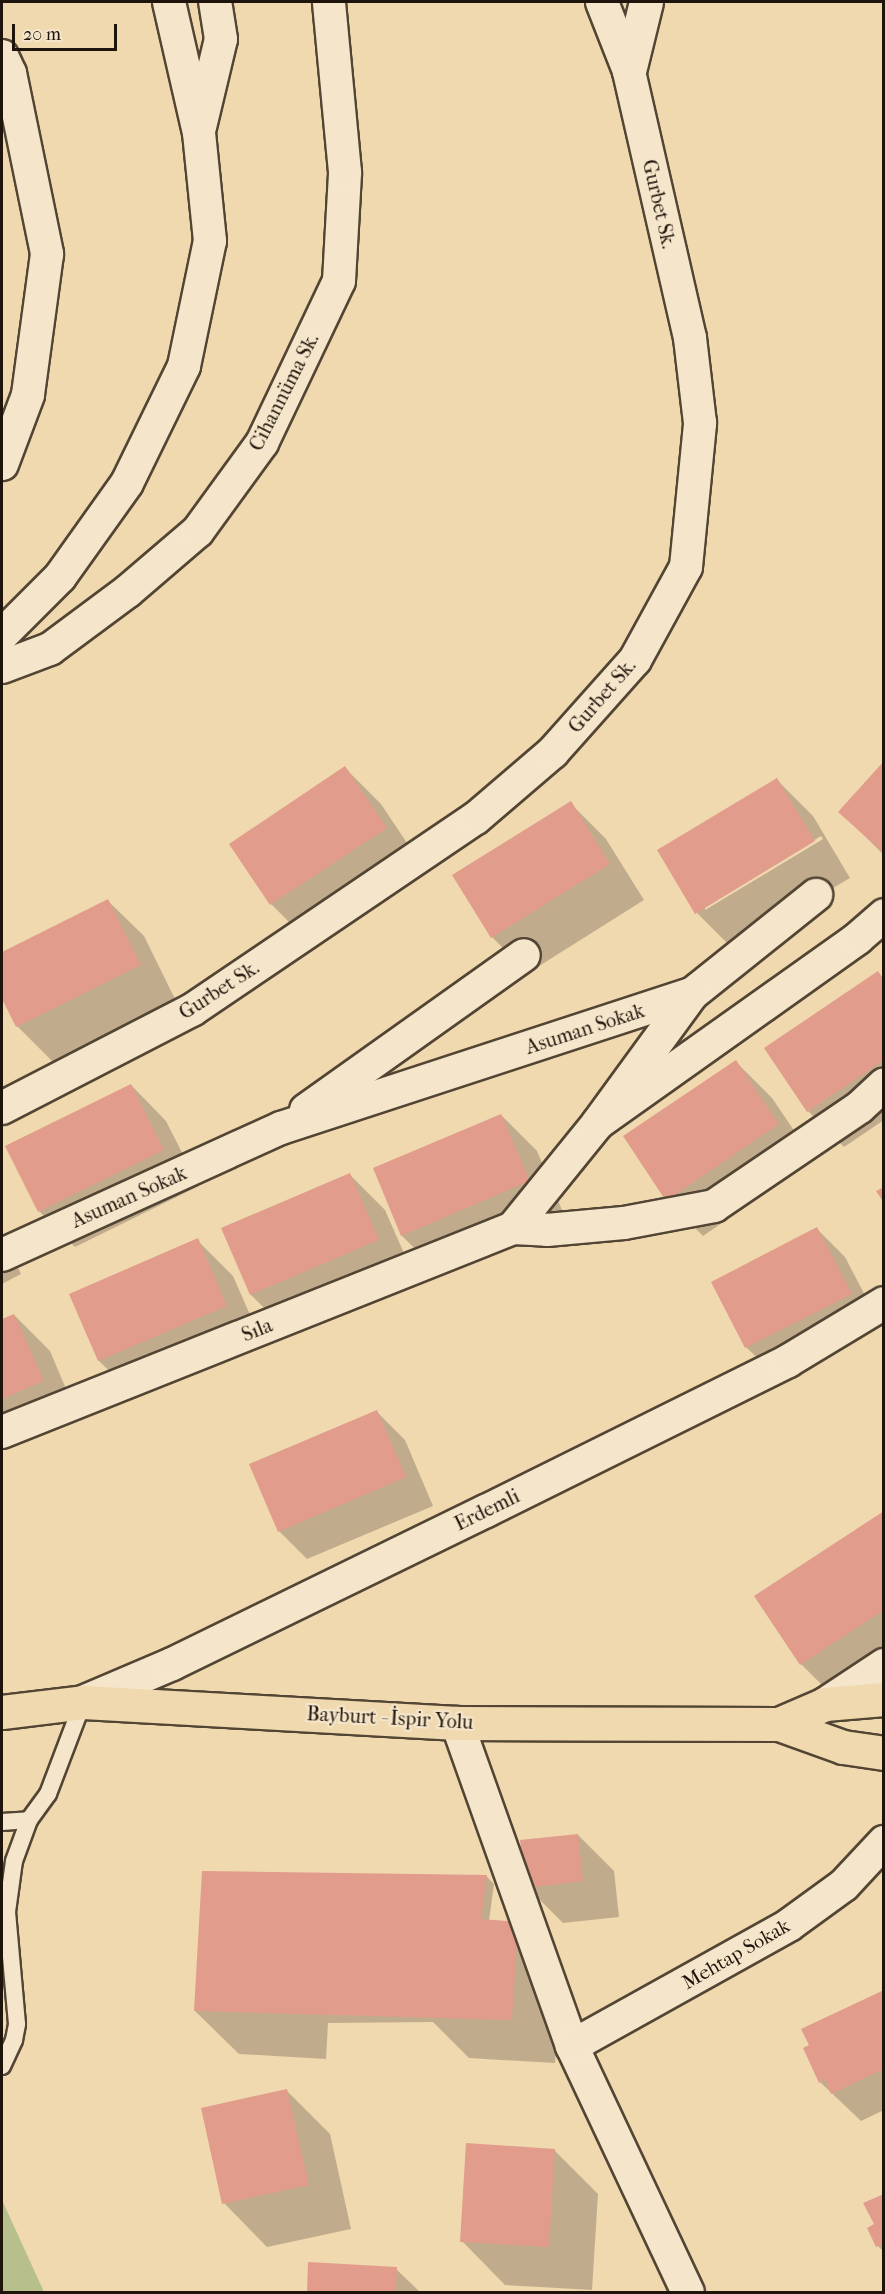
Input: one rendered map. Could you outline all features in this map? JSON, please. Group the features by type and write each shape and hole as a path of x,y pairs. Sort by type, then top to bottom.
{"main road":[{"path":"629,71 646,2"},
{"name":"Bayburt - İspir Yolu","path":"779,1724 825,1704 884,1699"},
{"name":"Bayburt - İspir Yolu","path":"2,1712 83,1702 458,1723 779,1724 843,1747 884,1753"}],"street":[{"path":"2,635 60,577 127,483 184,366 210,241 199,133 169,2"},
{"path":"199,133 220,39 215,2"},
{"name":"Cihannüma Sk.","path":"2,667 50,649 189,539 262,443 339,281 345,172 329,2"},
{"name":"Gurbet Sk.","path":"2,1108 192,1010 476,818 553,752 635,660 686,567 700,423 690,338 629,71 602,2"},
{"path":"2,56 10,73 46,254 28,395 2,464"},
{"path":"692,994 816,895"},
{"path":"513,1228 598,1123 858,938 884,915"},
{"path":"281,1128 524,955"},
{"name":"Asuman Sokak","path":"598,1123 692,994"},
{"name":"Asuman Sokak","path":"2,1255 281,1128 692,994"},
{"path":"513,1228 547,1230 624,1223 714,1206 860,1107 884,1085"},
{"name":"Sıla","path":"2,1431 513,1228"},
{"name":"Erdemli","path":"83,1702 172,1664 788,1361 884,1303"},
{"path":"825,1704 884,1665"},
{"path":"458,1723 572,2046 688,2292"},
{"name":"Mehtap Sokak","path":"572,2046 789,1925 844,1885 884,1842"}],"lane":[{"path":"2,2066 18,2024 7,1912 15,1861 29,1820 48,1794 83,1702"},
{"path":"2,1822 29,1820"}],"green space":[{"path":"2,2200 44,2292 2,2292"}],"building":[{"path":"884,761 884,853 838,812"},
{"path":"345,766 387,828 270,905 229,844"},
{"path":"777,778 815,841 695,914 657,850"},
{"path":"571,801 610,864 491,938 452,875"},
{"path":"108,899 141,965 16,1027 2,999 2,952"},
{"path":"878,971 884,980 884,1060 807,1112 764,1048"},
{"path":"736,1060 779,1124 666,1201 623,1136"},
{"path":"131,1084 164,1150 38,1212 5,1146"},
{"path":"501,1114 530,1181 401,1236 373,1168"},
{"path":"350,1173 379,1240 250,1295 221,1228"},
{"path":"884,1187 884,1203 876,1191"},
{"path":"817,1227 852,1294 745,1348 711,1282"},
{"path":"198,1238 227,1306 98,1361 69,1294"},
{"path":"14,1314 44,1381 2,1399 2,1319"},
{"path":"377,1410 406,1477 278,1532 249,1464"},
{"path":"884,1511 884,1610 800,1665 754,1596"},
{"path":"578,1834 583,1881 526,1888 520,1840"},
{"path":"202,1871 487,1875 481,1919 518,1922 512,2020 194,2011"},
{"path":"884,1990 884,2069 831,2094 825,2079 819,2083 803,2048 809,2045 801,2029"},
{"path":"287,2089 309,2185 222,2204 201,2108"},
{"path":"466,2143 555,2149 549,2247 460,2242"},
{"path":"884,2194 884,2244 876,2247 867,2228 874,2224 863,2203"},
{"path":"308,2262 397,2267 396,2292 307,2292"}]}
